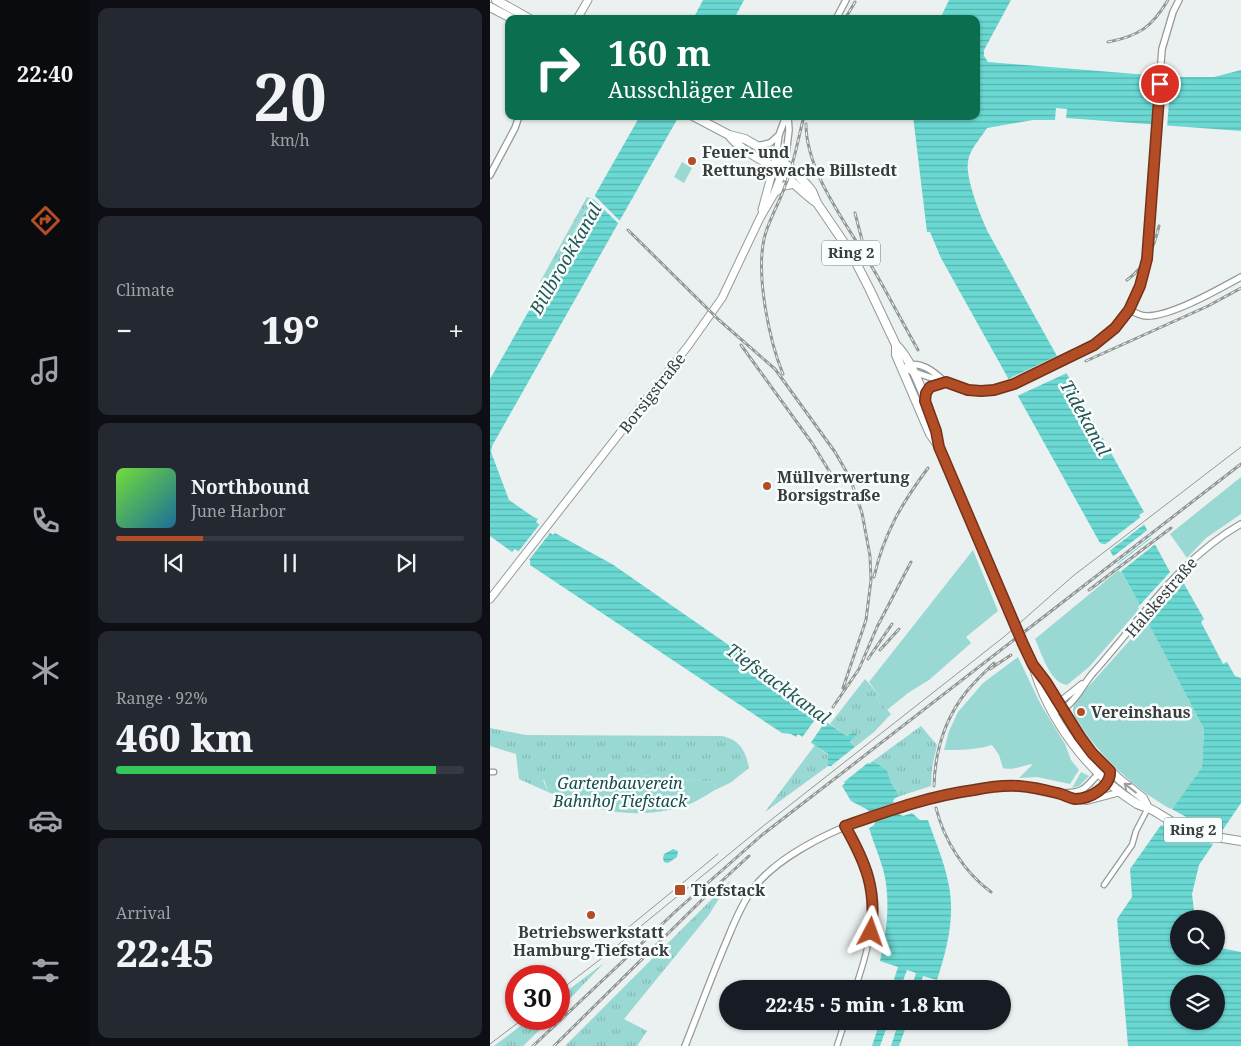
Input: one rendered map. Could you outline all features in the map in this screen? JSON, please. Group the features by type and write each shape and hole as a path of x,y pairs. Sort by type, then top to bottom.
{"main road":[{"path":"496,0 522,15"},
{"path":"579,15 588,0"},
{"path":"490,6 505,15"},
{"name":"Ring 2","path":"701,120 729,134 740,136 776,158 785,164 812,191 817,203 844,241 859,268 896,345 904,352 925,401 936,431 939,447"},
{"name":"Ring 2","path":"729,134 735,144 782,173 817,203"},
{"name":"Borsigstraße","path":"760,218 776,158"},
{"name":"Borsigstraße","path":"490,599 719,304 760,218 774,194 785,164"},
{"path":"774,194 782,187 795,184"},
{"name":"Ring 2","path":"896,345 896,355 930,434 939,447 1033,665 1039,686 1052,711 1075,745 1108,782 1139,805 1192,830 1237,840"},
{"name":"Ring 2","path":"1033,665 1092,753 1110,771 1143,798 1148,808"}],"street":[{"path":"838,15 846,0"},
{"path":"902,368 911,368 934,379 968,390 994,390 1006,387 1094,345 1107,336 1129,310 1140,286 1147,259 1162,49 1173,12 1179,0"},
{"path":"490,175 518,120"},
{"path":"776,158 779,135 785,120"},
{"path":"785,164 789,130 788,120"},
{"path":"757,146 770,143 779,135"},
{"path":"1129,310 1143,316 1158,314 1212,293 1241,277"},
{"path":"925,401 926,393 930,387 946,382"},
{"name":"Halskestraße","path":"1061,706 1068,705 1088,679 1179,574 1211,543 1241,524"},
{"path":"1052,711 1061,706"},
{"path":"1058,793 1068,793 1083,789 1104,770 1110,771 1108,782 1105,786 1075,799"},
{"path":"685,1046 740,910 753,888 774,868 795,852 845,826 898,807 940,795 1001,786 1028,787 1087,801 1115,792 1121,792"},
{"path":"1104,886 1132,844 1148,808"},
{"path":"845,826 866,866 873,905 869,944 858,980"},
{"path":"837,1046 841,1030"}],"green space":[{"path":"682,162 692,168 684,183 674,177"},
{"path":"587,197 592,199 544,284 540,282"},
{"path":"1241,477 1241,514 1206,538 1187,558 1170,534"},
{"path":"973,550 998,611 966,637 971,643 929,680 908,693 887,710 876,698 879,695 869,682"},
{"path":"1120,569 1141,607 1089,667 1067,685 1061,683 1051,674 1035,639"},
{"path":"1147,621 1204,729 1202,767 1172,810 1122,774 1100,752 1073,712 1080,696"},
{"path":"1018,657 1041,705 1065,744 1071,760 1079,770 1070,784 1037,777 1019,778 1033,764 1007,769 1003,768 999,755 992,745 974,749 944,750 949,731 958,712 983,683"},
{"path":"865,679 879,695 876,698 891,714 874,732 855,747 847,736 830,724"},
{"path":"1064,717 1098,767 1076,741 1061,719"},
{"path":"921,726 937,745 932,768 931,786 900,796 891,783 887,770 873,761"},
{"path":"490,728 526,735 722,736 738,743 744,751 749,768 730,783 715,790 714,782 621,773 543,780 548,792 519,779 516,754 490,746"},
{"path":"815,745 828,755 828,766 765,812"},
{"path":"1081,772 1089,776 1079,786 1072,788"},
{"name":"Gartenbauverein Bahnhof Tiefstack","path":"542,773 621,773 714,782 715,790 692,803 666,810 649,813 614,812 581,804 548,792"},
{"path":"731,880 708,916 624,1019 647,1031 637,1046 565,1046"},
{"path":"604,963 570,999 570,989"},
{"path":"515,1030 540,1030 523,1046 494,1046"}],"water":[{"path":"703,0 744,0 736,15 695,15"},
{"name":"Tidekanal","path":"949,0 1011,0 984,50 984,56 988,62 1173,77 1214,77 1241,70 1241,131 1066,118 1067,109 1056,108 1055,120 1033,120 987,128 971,153 968,169 975,199 989,234 1144,512 1139,515 1170,572 1183,582 1204,619 1201,622 1223,664 1227,662 1235,676 1241,678 1241,803 1199,865 1192,894 1194,910 1170,910 1170,965 1225,965 1225,949 1241,952 1241,1046 1128,1046 1117,919 1132,897 1130,869 1202,767 1204,729 1107,545 1100,543 941,258 930,232 927,232 913,120 980,120 980,15 942,15"},
{"path":"638,120 677,120 492,446 491,452 509,500 538,519 536,522 553,535 555,533 612,564 779,680 802,698 802,703 817,716 847,736 854,732 857,735 850,741 869,764 873,761 887,770 891,783 900,796 893,801 894,803 896,802 899,814 903,816 912,813 920,820 928,820 947,877 951,898 950,922 947,945 937,980 923,976 922,980 914,980 916,973 907,970 903,980 894,980 898,967 880,961 885,938 887,892 883,869 869,828 875,823 868,810 851,801 842,786 845,783 831,766 828,766 828,754 798,734 796,737 791,734 782,733 530,565 530,560 515,549 512,552 490,536 490,379"},
{"path":"673,849 678,851 677,857 668,863 664,862 664,854"},
{"path":"877,1030 886,1030 880,1046 872,1046"},
{"path":"896,1030 905,1030 899,1046 891,1046"}],"pier":[{"path":"1155,73 1171,74 1167,128 1151,127"},
{"path":"593,194 621,222 619,224 591,197"},
{"path":"1059,355 1069,372 1015,397 1006,380"},
{"path":"1142,516 1146,523 1108,552 1103,546"},
{"path":"540,524 550,533 529,560 518,552"},
{"path":"1150,528 1154,535 1115,565 1111,558"},
{"path":"1154,536 1158,542 1120,572 1115,566"},
{"path":"1172,570 1175,572 1174,574 1177,574 1184,580 1146,622 1138,607"},
{"path":"819,714 827,719 810,744 801,739"},
{"path":"856,746 869,762 844,782 831,766"},
{"path":"896,802 900,812 873,822 869,812"},
{"path":"1170,808 1197,823 1226,830 1216,845 1180,834 1159,824"}],"tram line":[{"path":"570,983 762,827 1005,636 1073,576 1241,447"},
{"path":"619,935 718,854"},
{"path":"490,1044 508,1030"}],"railway":[{"path":"1108,42 1128,37 1144,29 1156,17 1168,0"},
{"path":"847,15 855,2"},
{"path":"783,374 773,344 765,308 762,254 766,232 791,169 803,120"},
{"path":"806,124 813,161 821,180 918,350"},
{"path":"855,213 862,240"},
{"path":"1127,280 1144,263 1155,242 1159,226"},
{"path":"628,230 719,320 775,369 835,452 850,478 862,513 870,556 871,580 866,620 843,688"},
{"path":"1086,361 1208,306 1241,288"},
{"path":"741,345 812,443 831,474"},
{"path":"533,1046 677,910 762,835 1241,464"},
{"path":"874,577 883,546 895,519 928,468"},
{"path":"1089,590 1171,528"},
{"path":"833,707 859,669 877,627 911,562"},
{"path":"868,659 892,624"},
{"path":"880,650 899,629"},
{"path":"990,669 1011,655"},
{"path":"934,786 936,761 947,724 959,701 994,663"},
{"path":"936,808 944,832 956,855 972,875 991,892"},
{"path":"554,1046 749,856"}],"place":[{"name":"Feuer- und Rettungswache Billstedt","path":"692,161"},
{"name":"Müllverwertung Borsigstraße","path":"767,486"},
{"name":"Vereinshaus","path":"1081,712"},
{"name":"Tiefstack","path":"680,890"},
{"name":"Betriebswerkstatt Hamburg-Tiefstack","path":"591,915"}],"route":[{"path":"871,932 873,905 871,887 862,856 845,826 898,807 932,797 960,792 1001,786 1018,786 1058,793 1075,799 1097,791 1105,786 1109,780 1110,771 1092,753 1080,737 1046,682 1033,665 939,447 936,431 925,401 926,393 930,387 946,382 968,390 981,391 994,390 1014,384 1094,345 1107,336 1129,310 1144,274 1149,248 1160,84"}],"water label":[{"name":"Billbrookkanal","path":"566,259"},
{"name":"Tiefstackkanal","path":"778,684"}]}
